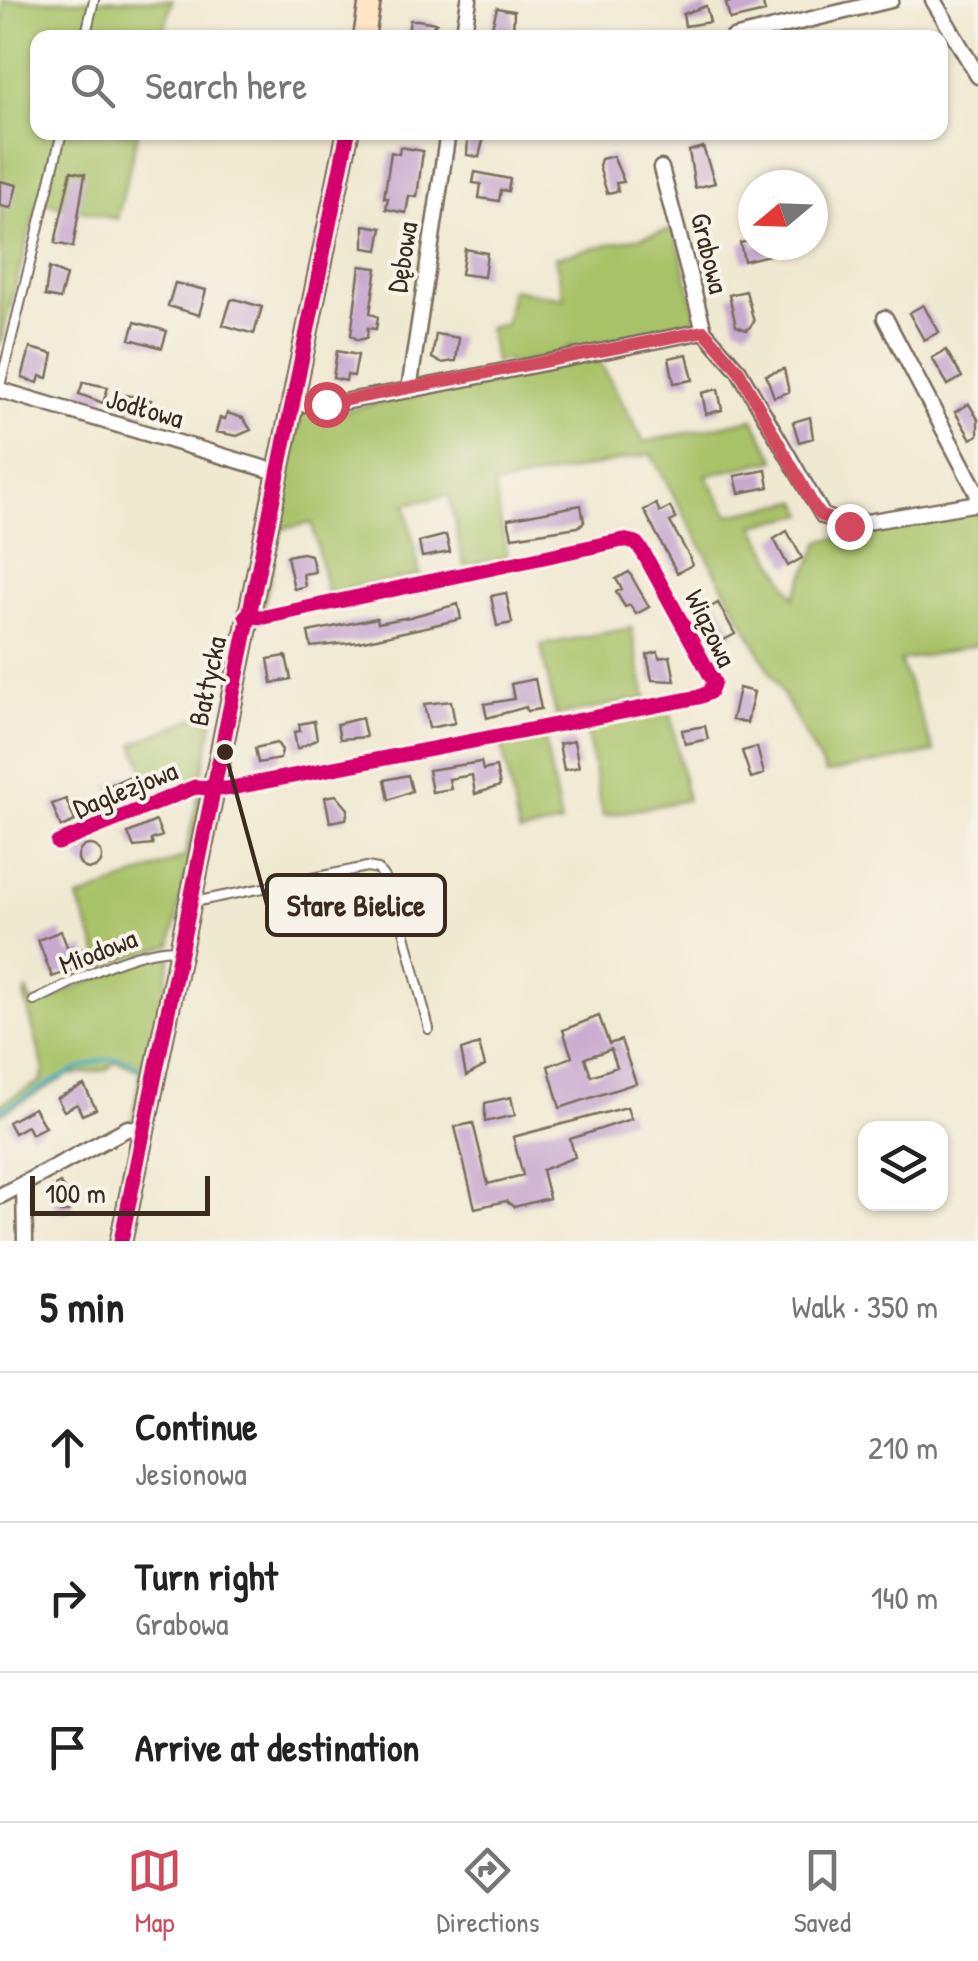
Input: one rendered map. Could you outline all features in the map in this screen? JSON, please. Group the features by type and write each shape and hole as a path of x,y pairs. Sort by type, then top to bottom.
{"street":[{"path":"365,30 370,0"},
{"path":"464,30 468,0"},
{"path":"766,30 891,0"},
{"path":"933,0 978,76"},
{"name":"Bałtycka","path":"121,1241 346,140"},
{"name":"Dębowa","path":"408,390 447,140"},
{"name":"Grabowa","path":"661,168 704,331 739,371 822,516 849,526 978,503"},
{"path":"885,318 978,496"},
{"path":"292,402 326,404 408,390 704,331"},
{"name":"Jodłowa","path":"0,388 277,472"},
{"name":"Wiązowa","path":"211,788 226,789 699,697 710,692 714,682 644,552 636,543 623,540 265,617 246,616"},
{"name":"Daglezjowa","path":"58,843 195,787 211,788"},
{"path":"0,1196 128,1128 144,1130"},
{"path":"24,1184 25,1241"}],"lane":[{"path":"87,30 94,0"},
{"path":"0,388 60,140"},
{"path":"189,902 367,867 378,869 394,890 429,1029"},
{"name":"Miodowa","path":"34,1001 104,969 166,949 180,950"}],"green space":[{"path":"3,0 172,0 165,30 30,30 30,140 136,140 117,219 38,201 0,345"},
{"path":"675,229 696,316 693,323 575,351 570,346 562,354 512,365 506,360 495,362 488,328 506,324 511,289 564,298 555,257"},
{"path":"597,356 644,442 753,419 776,460 706,475 729,515 798,501 806,514 754,525 794,597 821,541 978,510 978,645 900,661 934,752 826,773 651,454 494,486 507,557 464,566 449,495 406,504 420,575 327,593 312,523 281,529 263,609 260,607 301,411 343,411"},
{"path":"631,628 646,698 556,716 541,645"},
{"path":"216,708 202,775 155,796 134,744"},
{"path":"670,711 687,800 603,816 586,728"},
{"path":"544,736 561,824 519,833 502,745"},
{"path":"199,791 204,795 171,945 103,966 78,899 185,857"},
{"path":"166,953 171,955 152,1056 143,1059 150,1064 137,1119 131,1124 141,1071 116,1061 106,1070 69,1075 0,1114 0,1104 41,1081 44,1070 25,998 27,991 33,1006 105,975 104,971"}],"building":[{"path":"762,0 765,12 730,20 726,3"},
{"path":"706,6 710,22 685,26 683,14"},
{"path":"497,8 514,11 513,30 491,30"},
{"path":"410,20 436,23 430,30 408,30"},
{"path":"468,140 483,140 479,157 467,155"},
{"path":"400,147 423,151 417,197 409,196 406,213 386,209 388,198 384,198 391,152 399,154"},
{"path":"703,147 715,183 695,188 689,151"},
{"path":"613,156 624,182 616,183 618,191 607,193 599,166 601,159"},
{"path":"71,171 85,174 73,247 55,243"},
{"path":"475,172 510,179 508,191 501,190 499,201 479,198 481,184 473,183"},
{"path":"0,181 17,185 11,208 0,206"},
{"path":"364,225 382,228 378,250 364,248"},
{"path":"465,249 487,253 484,277 461,274"},
{"path":"360,266 377,268 370,313 378,317 376,329 368,328 367,338 358,340 351,335"},
{"path":"49,268 66,275 60,299 45,296"},
{"path":"175,283 206,290 199,315 168,306"},
{"path":"746,291 754,322 747,330 736,326 729,295"},
{"path":"231,300 262,307 254,334 223,325"},
{"path":"923,305 939,332 924,340 909,313"},
{"path":"135,322 167,331 162,348 130,339"},
{"path":"436,334 459,338 456,361 441,363 432,358"},
{"path":"30,348 53,354 48,378 40,376 38,383 22,378"},
{"path":"946,350 962,377 948,385 932,358"},
{"path":"337,351 358,355 354,376 347,375 346,381 333,378"},
{"path":"687,354 693,380 674,383 669,358"},
{"path":"784,369 789,392 774,397 766,375"},
{"path":"83,382 108,387 103,403 79,394"},
{"path":"718,389 722,410 706,414 702,393"},
{"path":"126,395 151,400 146,416 122,407"},
{"path":"969,404 978,419 978,435 971,439 955,412"},
{"path":"227,413 243,418 251,430 237,436 216,432 220,418 225,419"},
{"path":"810,417 813,438 799,442 793,422"},
{"path":"766,470 769,487 739,493 735,476"},
{"path":"656,504 660,512 670,507 676,519 670,522 692,565 677,573 644,510"},
{"path":"581,505 584,522 578,527 512,537 508,519"},
{"path":"787,531 802,558 788,566 774,539"},
{"path":"446,535 450,552 422,557 419,542"},
{"path":"311,555 315,572 303,574 305,586 294,589 287,556"},
{"path":"629,572 649,607 636,614 630,605 625,607 616,592 622,589 616,579"},
{"path":"506,593 512,623 497,626 491,596"},
{"path":"718,603 735,634 720,642 704,611"},
{"path":"458,604 461,619 359,642 311,647 308,632 377,618 378,623"},
{"path":"658,652 659,658 670,656 675,681 652,680 647,655"},
{"path":"286,656 291,679 272,683 268,659"},
{"path":"535,679 541,709 527,711 526,707 487,718 484,704 514,699 511,684"},
{"path":"739,688 754,692 747,723 732,720"},
{"path":"451,701 455,723 429,728 424,704"},
{"path":"362,718 366,737 340,739 337,724"},
{"path":"314,721 317,739 297,749 294,732 300,731 299,724"},
{"path":"705,726 708,739 685,744 682,730"},
{"path":"574,741 579,767 564,770 559,744"},
{"path":"277,743 282,750 280,759 258,763 255,748"},
{"path":"757,747 764,774 751,778 742,751"},
{"path":"481,762 483,770 496,767 500,786 475,794 472,775 449,779 451,789 432,792 428,770"},
{"path":"408,775 412,791 389,800 385,780"},
{"path":"128,777 134,791 114,799 108,786"},
{"path":"336,795 348,809 346,819 330,822 325,797"},
{"path":"66,799 75,821 61,827 52,804"},
{"path":"156,821 162,836 151,840 153,845 134,847 128,833"},
{"path":"90,845 102,857 90,869 78,857"},
{"path":"61,931 70,954 85,948 90,964 52,977 38,940"},
{"path":"599,1016 609,1044 621,1040 636,1083 560,1108 548,1066 572,1057 563,1030","holes":["611,1049 617,1067 591,1076 585,1058"]},
{"path":"479,1044 485,1066 466,1076 461,1050"},
{"path":"84,1085 96,1109 82,1115 77,1104 64,1111 57,1098"},
{"path":"511,1097 515,1115 485,1122 485,1103"},
{"path":"627,1107 631,1119 570,1139 575,1157 542,1170 549,1198 514,1207 506,1201 475,1208 455,1127 473,1123 488,1184 523,1175 513,1137"},
{"path":"34,1108 45,1127 31,1134 27,1126 14,1133 8,1122"},
{"path":"60,1183 74,1205 68,1212 60,1212 51,1195 50,1189"}],"waterway":[{"path":"0,1111 62,1076 98,1062 126,1060 147,1073"}],"cycle path":[{"path":"121,1241 346,140"},
{"path":"58,843 195,787 226,789 699,697 710,692 714,682 643,552 636,543 623,540 265,617 246,616"}],"place":[{"name":"Stare Bielice","path":"225,752"}],"route":[{"path":"326,404 704,331 722,346 739,371 814,506 822,516 849,526"}]}
